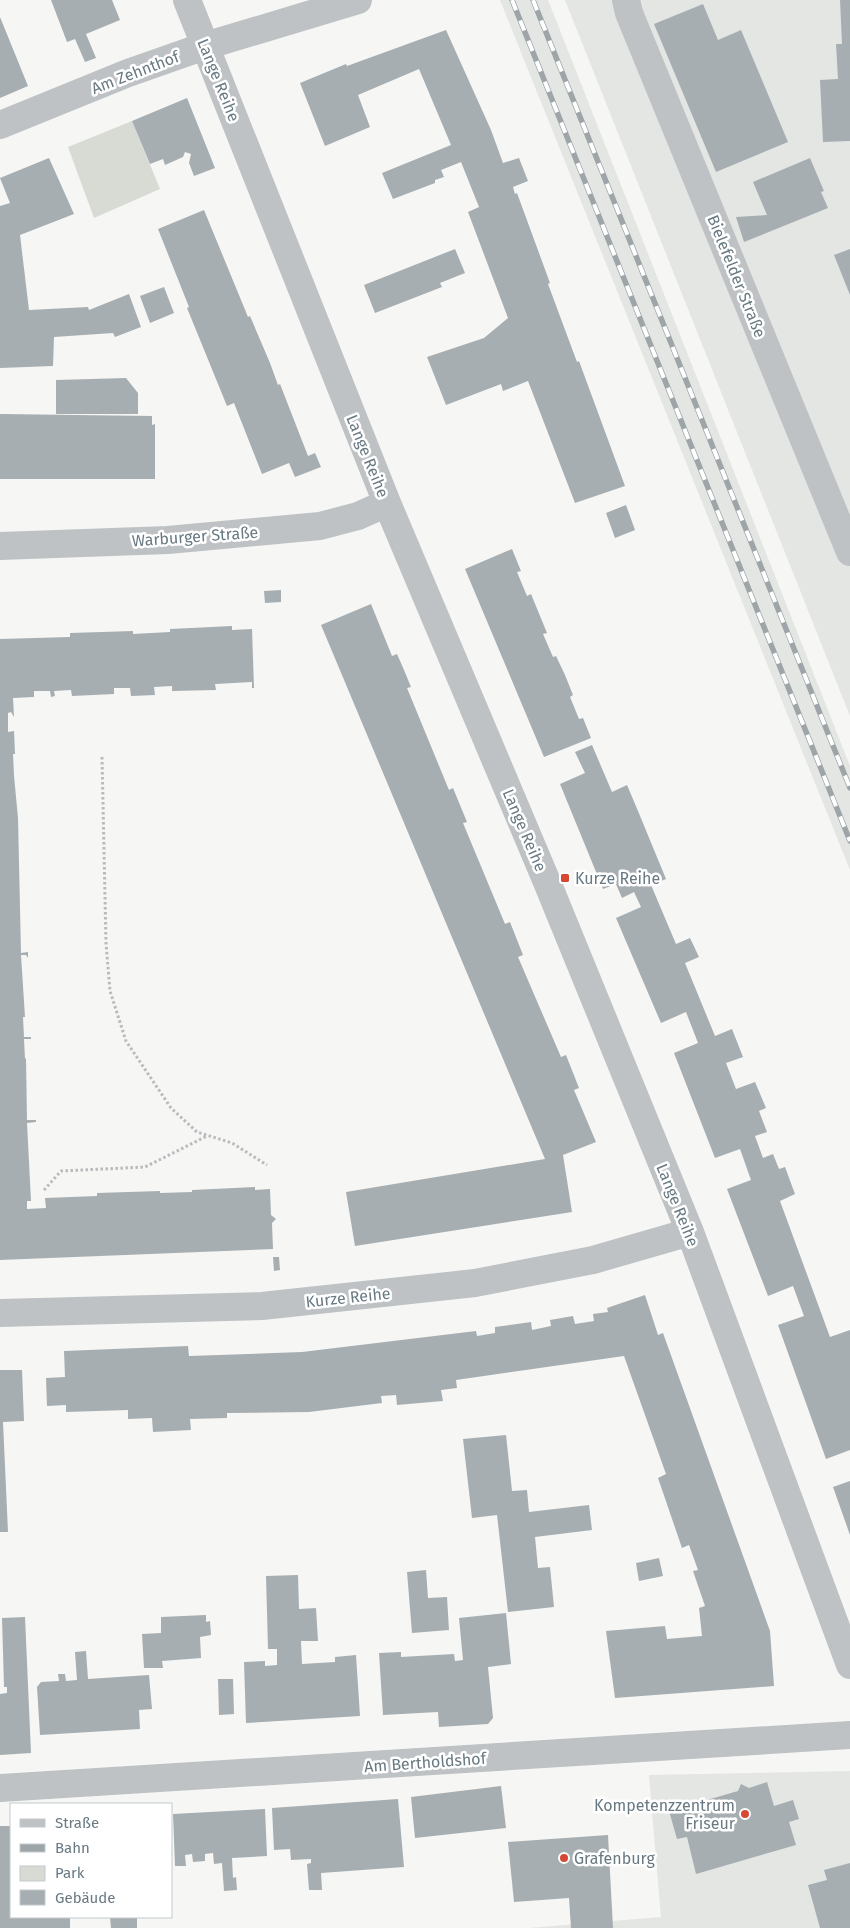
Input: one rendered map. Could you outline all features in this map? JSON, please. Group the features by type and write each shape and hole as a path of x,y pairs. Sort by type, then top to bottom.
{"street":[{"name":"Lange Reihe","path":"187,0 387,503 543,873 690,1232 850,1665"},
{"name":"Am Zehnthof","path":"0,125 128,73 206,46 358,0"},
{"name":"Bielefelder Straße","path":"626,0 629,13 850,552"},
{"name":"Warburger Straße","path":"0,546 168,540 320,526 358,516 387,503"},
{"name":"Kurze Reihe","path":"0,1312 262,1306 475,1283 593,1260 690,1232"},
{"name":"Am Bertholdshof","path":"0,1788 850,1735"}],"path":[{"path":"102,757 106,944 110,991 126,1041 171,1108 197,1132 232,1143 267,1165"},
{"path":"44,1190 61,1170 145,1167 207,1135"}],"shaded area":[{"path":"500,0 548,0 850,766 850,870"},
{"path":"565,0 850,0 850,716"},
{"path":"850,1771 850,1928 529,1928 661,1917 649,1775"}],"green space":[{"path":"132,121 160,189 94,218 68,147"}],"building":[{"path":"51,0 112,0 120,20 86,34 96,58 85,62 75,39 67,42"},
{"path":"840,0 850,0 850,141 823,142 820,80 838,79 836,44 842,44"},
{"path":"703,4 718,40 741,30 788,142 716,172 654,24"},
{"path":"0,17 28,86 0,98"},
{"path":"446,30 491,130 503,163 519,158 528,181 513,187 515,194 517,193 550,283 548,284 577,362 579,361 625,486 575,503 528,381 503,391 501,384 446,405 427,357 484,338 508,318 468,212 479,207 461,162 441,170 444,177 435,180 435,183 393,199 382,173 451,145 419,69 358,95 370,127 325,146 300,83 346,64 347,66"},
{"path":"187,98 215,168 194,176 189,163 191,154 185,152 183,157 165,165 163,159 150,164 132,121"},
{"path":"49,158 74,214 20,235 29,310 88,307 89,310 129,294 141,327 115,337 113,333 54,337 53,366 0,368 0,206 10,203 0,178"},
{"path":"810,158 824,191 821,192 828,208 744,242 736,217 767,215 753,182"},
{"path":"204,210 248,317 250,316 278,385 280,384 308,456 315,453 321,467 295,477 289,463 262,474 234,403 227,406 187,308 189,307 158,229"},
{"path":"455,249 465,273 440,283 442,287 375,313 364,285"},
{"path":"850,249 850,295 834,255"},
{"path":"164,287 174,313 150,323 140,296"},
{"path":"126,378 138,393 138,414 56,414 56,380"},
{"path":"0,414 152,416 152,425 155,424 155,479 0,479"},
{"path":"626,505 635,530 615,538 606,513"},
{"path":"512,549 521,571 517,572 527,596 531,594 547,633 543,634 553,657 556,656 565,675 573,695 570,697 579,719 583,718 591,738 544,757 465,569"},
{"path":"281,590 281,602 265,603 264,591"},
{"path":"371,604 392,656 397,654 404,670 411,687 407,688 449,790 453,788 467,822 463,823 505,924 510,922 523,955 518,957 561,1057 566,1055 579,1088 574,1090 596,1142 563,1155 572,1212 355,1246 346,1192 545,1159 321,625"},
{"path":"232,626 232,630 252,629 254,688 252,688 252,682 215,684 216,690 172,691 172,686 154,687 155,695 131,696 130,688 114,688 114,694 72,696 71,690 54,691 55,696 51,697 50,691 34,691 34,697 13,698 14,717 11,712 8,713 8,732 14,731 15,754 13,754 18,818 21,953 28,952 28,958 26,955 21,955 25,1017 23,1017 24,1037 31,1037 31,1039 24,1039 27,1120 36,1120 36,1122 27,1123 31,1201 27,1201 27,1209 46,1208 45,1198 97,1196 97,1193 192,1192 192,1190 255,1187 255,1190 270,1189 271,1215 276,1219 272,1223 273,1249 0,1260 0,639 70,637 70,633 133,631 133,634 170,632 170,629"},
{"path":"592,745 612,792 627,785 638,811 666,879 651,885 676,944 690,938 699,957 685,963 715,1036 732,1029 743,1057 726,1063 736,1089 755,1082 766,1108 759,1111 767,1132 755,1136 763,1158 773,1154 779,1169 785,1167 795,1194 780,1201 830,1337 850,1330 850,1450 826,1459 778,1325 804,1316 793,1286 768,1296 727,1189 751,1180 740,1149 715,1158 674,1053 698,1043 686,1012 661,1023 616,918 641,907 634,892 622,898 616,884 603,889 560,784 585,773 575,752"},
{"path":"273,1257 279,1257 280,1270 274,1271"},
{"path":"645,1295 658,1335 663,1333 770,1631 774,1686 615,1698 606,1631 665,1626 667,1639 702,1636 699,1608 705,1606 693,1571 698,1570 689,1545 682,1548 658,1478 666,1474 624,1356 456,1380 457,1388 441,1390 443,1401 397,1405 396,1395 381,1396 382,1403 309,1412 227,1413 227,1418 190,1419 191,1430 153,1432 152,1418 128,1419 128,1410 66,1412 66,1405 47,1406 46,1378 65,1377 64,1351 188,1346 189,1356 302,1352 476,1331 477,1336 495,1333 495,1327 531,1322 532,1330 551,1326 550,1320 573,1316 575,1324 594,1321 593,1314 608,1312 607,1308"},
{"path":"0,1370 22,1370 24,1421 3,1422 8,1532 0,1532"},
{"path":"506,1435 512,1491 527,1490 529,1512 589,1505 592,1530 535,1537 538,1568 550,1567 554,1607 508,1612 497,1515 472,1518 463,1439"},
{"path":"850,1481 850,1535 833,1487"},
{"path":"659,1558 663,1576 639,1581 636,1563"},
{"path":"426,1570 428,1598 447,1597 449,1630 412,1633 407,1572"},
{"path":"298,1575 299,1609 316,1608 318,1641 301,1641 302,1664 335,1662 335,1657 356,1655 360,1716 246,1723 244,1662 265,1661 265,1666 277,1665 277,1649 268,1649 266,1576"},
{"path":"506,1613 511,1664 488,1667 493,1718 488,1724 439,1727 438,1712 383,1715 379,1653 401,1652 401,1657 454,1654 455,1661 463,1660 459,1618"},
{"path":"206,1615 206,1622 210,1621 211,1635 200,1637 201,1658 162,1661 163,1668 144,1668 142,1634 161,1633 161,1617"},
{"path":"25,1617 31,1753 0,1755 0,1694 7,1693 7,1687 4,1687 2,1618"},
{"path":"86,1651 88,1679 149,1675 152,1709 139,1710 140,1729 40,1735 37,1687 41,1682 59,1681 58,1674 65,1674 66,1681 77,1680 75,1652"},
{"path":"218,1679 233,1679 234,1714 219,1715"},
{"path":"767,1782 774,1806 793,1800 799,1819 789,1822 796,1845 696,1874 687,1837 677,1839 669,1811 738,1791 741,1784 749,1788"},
{"path":"501,1786 506,1828 415,1838 411,1797"},
{"path":"398,1799 404,1867 321,1873 322,1890 309,1890 307,1864 311,1863 311,1859 291,1860 290,1849 274,1850 272,1808"},
{"path":"265,1809 267,1856 232,1858 233,1878 236,1877 237,1890 224,1891 222,1863 214,1864 213,1853 205,1854 205,1861 193,1862 192,1854 185,1855 186,1866 175,1866 173,1814"},
{"path":"0,1826 10,1826 10,1918 70,1918 70,1928 0,1928"},
{"path":"608,1835 613,1928 571,1928 569,1898 514,1902 508,1842"},
{"path":"850,1863 850,1928 820,1928 808,1885 827,1880 824,1870"},
{"path":"110,1918 137,1918 137,1928 111,1928"}],"railway":[{"path":"512,0 850,841"},
{"path":"533,0 850,788"}],"place":[{"name":"Kurze Reihe","path":"565,878"},
{"name":"Kompetenzzentrum Friseur","path":"745,1814"},
{"name":"Grafenburg","path":"564,1858"}]}
